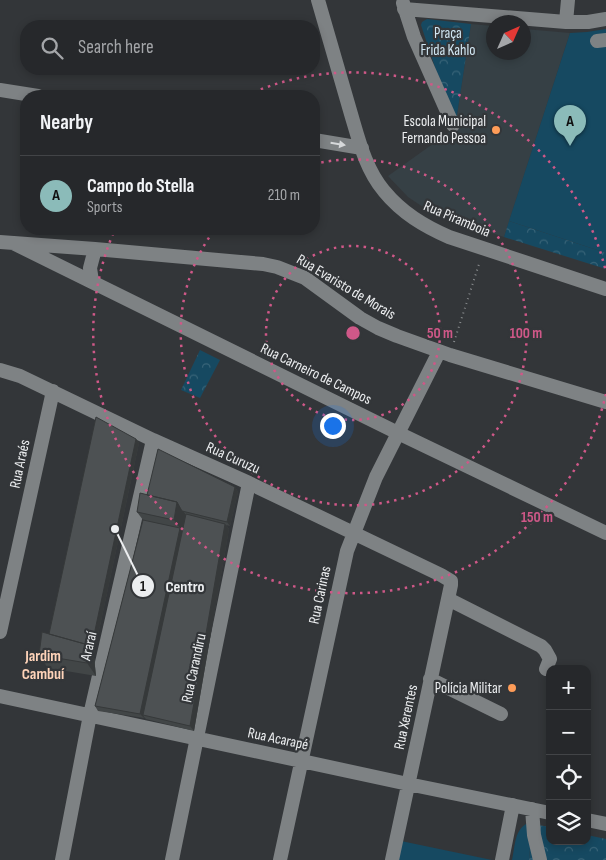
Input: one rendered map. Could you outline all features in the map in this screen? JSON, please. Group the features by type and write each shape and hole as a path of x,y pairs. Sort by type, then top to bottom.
{"street":[{"name":"Rua Piramboia","path":"318,0 362,148 372,173 396,205 411,217 449,237 606,289"},
{"path":"566,22 568,0"},
{"path":"453,125 414,37 404,5 566,22 588,22 606,19"},
{"path":"0,90 20,93"},
{"path":"320,141 362,148"},
{"name":"Rua Evaristo de Morais","path":"6,243 88,248 278,267 305,278 360,318 397,336 444,353 606,402"},
{"name":"Rua Carneiro de Campos","path":"6,243 75,273 398,433 606,533"},
{"path":"75,273 77,256 88,248"},
{"path":"88,248 92,282"},
{"name":"Rua Carinas","path":"280,860 346,551 376,477 398,433 444,353"},
{"name":"Rua Curuzu","path":"0,370 20,376 153,440 250,482 451,581"},
{"name":"Rua Araés","path":"0,632 53,391"},
{"name":"Araraí","path":"62,860 90,715 153,440"},
{"name":"Rua Carandiru","path":"172,860 250,482"},
{"name":"Rua Xerentes","path":"392,860 451,581"},
{"path":"448,599 541,646 550,659 548,665"},
{"path":"430,680 501,714"},
{"name":"Rua Acarapé","path":"0,696 546,812"},
{"path":"502,860 513,805"},
{"path":"532,809 534,835 540,860"},
{"path":"591,821 606,824"}],"path":[{"path":"444,353 484,249"}],"shaded area":[{"name":"Escola Municipal Fernando Pessoa","path":"471,24 486,25 486,60 531,60 531,30 570,33 504,237 429,211 408,197 388,176 455,128"}],"green space":[{"name":"Praça Frida Kahlo","path":"427,19 471,24 455,128 421,25"},
{"path":"606,29 606,253 509,221 570,33"},
{"path":"509,221 606,253 606,269 504,237"},
{"path":"200,350 220,360 200,398 181,390"},
{"path":"526,824 532,824 529,860 512,860 517,835"},
{"path":"532,824 546,826 546,845 591,845 591,836 606,839 606,860 529,860"},
{"path":"401,841 492,860 397,860"}],"building":[{"path":"96,417 136,439 91,649 88,649 85,644 49,634"},
{"path":"158,449 235,487 227,522 182,511 177,502 147,495"},
{"path":"140,493 177,502 174,520 137,512"},
{"path":"186,514 225,524 190,726 143,715"},
{"path":"143,520 180,528 140,714 95,706"},
{"path":"42,632 85,644 87,663 39,655"}],"place":[{"name":"Escola Municipal Fernando Pessoa","path":"496,130"},
{"name":"Campo do Stella","path":"570,146"},
{"name":"Centro","path":"115,529"},
{"name":"Polícia Militar","path":"512,688"}],"district":[{"name":"Jardim Cambuí","path":"43,665"}]}
